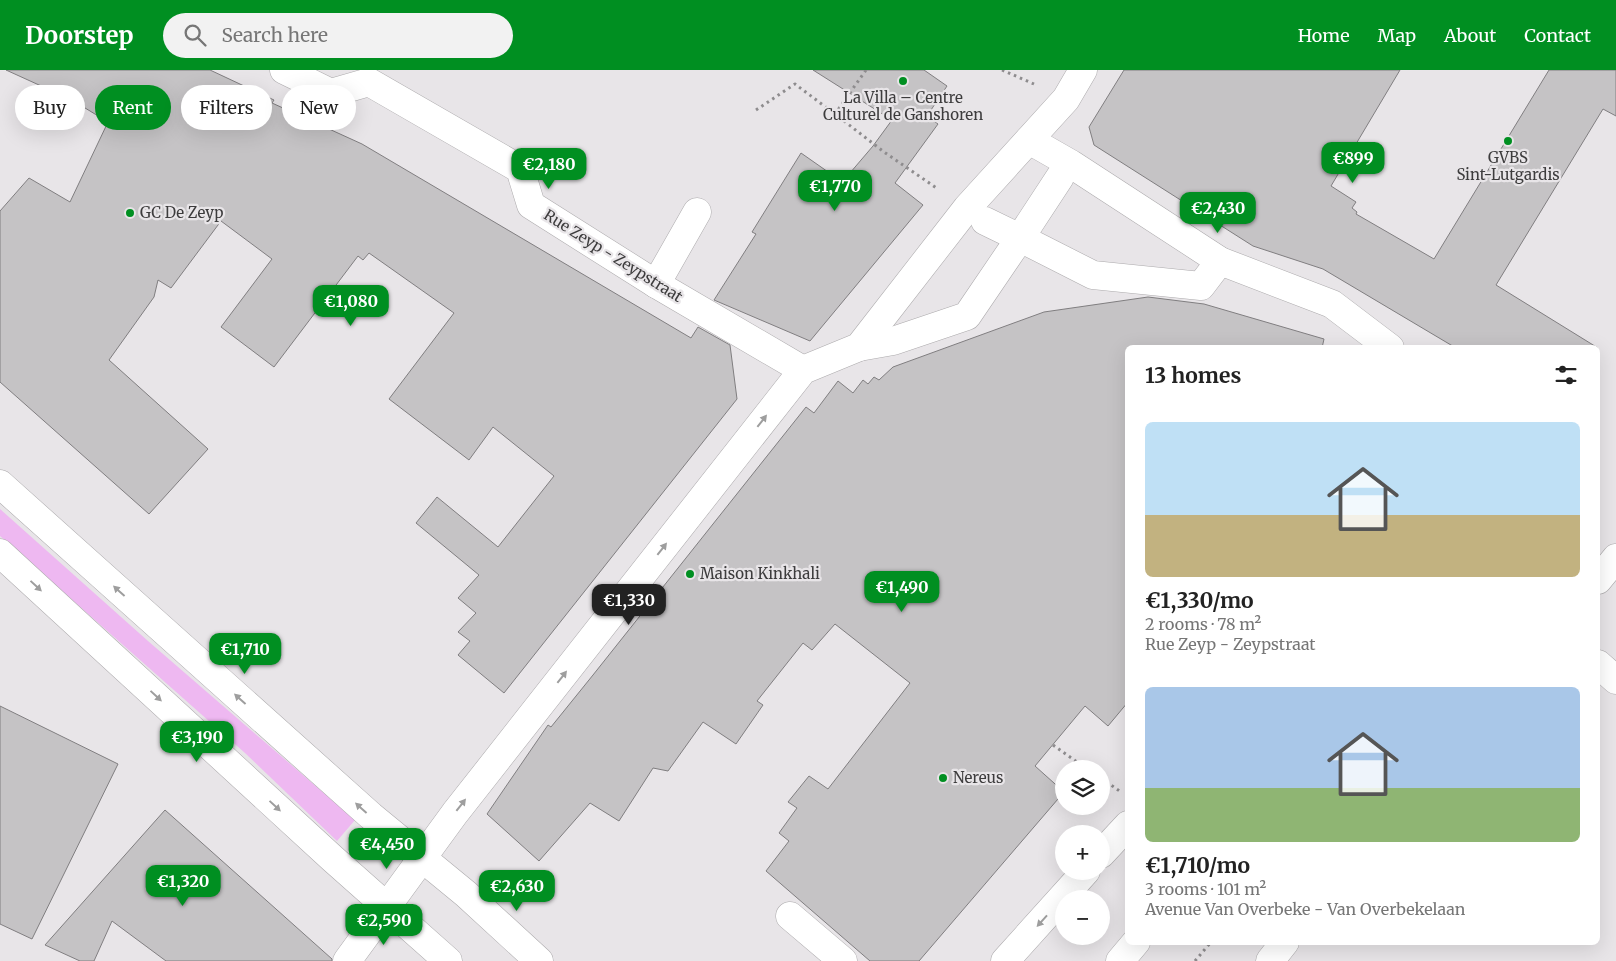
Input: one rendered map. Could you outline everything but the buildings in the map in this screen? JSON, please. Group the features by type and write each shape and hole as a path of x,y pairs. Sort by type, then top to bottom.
{"street":[{"name":"Rue Zeyp - Zeypstraat","path":"284,70 331,93 369,82 495,154 520,169 531,205 656,284 803,370"},
{"path":"860,347 967,208 1066,99 1083,70"},
{"path":"1029,140 1071,164 1220,261 1332,304 1386,345"},
{"path":"347,961 422,858 803,370 860,347 893,342 967,316 1060,177"},
{"path":"656,284 697,212"},
{"path":"985,221 1093,275 1201,286 1220,261"},
{"path":"0,484 371,816 466,894 539,961"},
{"path":"1600,578 1616,558"},
{"path":"3,561 448,961"},
{"path":"1600,666 1616,680"},
{"path":"1110,844 1125,828"},
{"path":"1006,961 1078,880"},
{"path":"790,916 843,961"},
{"path":"1120,961 1133,945"},
{"path":"1270,961 1283,945"}],"path":[{"path":"835,114 866,70"},
{"path":"1002,70 1041,86"},
{"path":"756,110 796,84 884,152 943,192"},
{"path":"1053,745 1074,760"},
{"path":"1110,784 1125,794"},
{"path":"1195,961 1208,945"}],"shaded area":[{"path":"0,509 148,641 355,820 337,841 245,753 0,536"}],"place":[{"name":"La Villa – Centre Culturel de Ganshoren","path":"903,81"},
{"name":"GVBS Sint-Lutgardis","path":"1508,141"},
{"name":"GC De Zeyp","path":"130,213"},
{"name":"Maison Kinkhali","path":"690,574"},
{"name":"Nereus","path":"943,778"}]}
